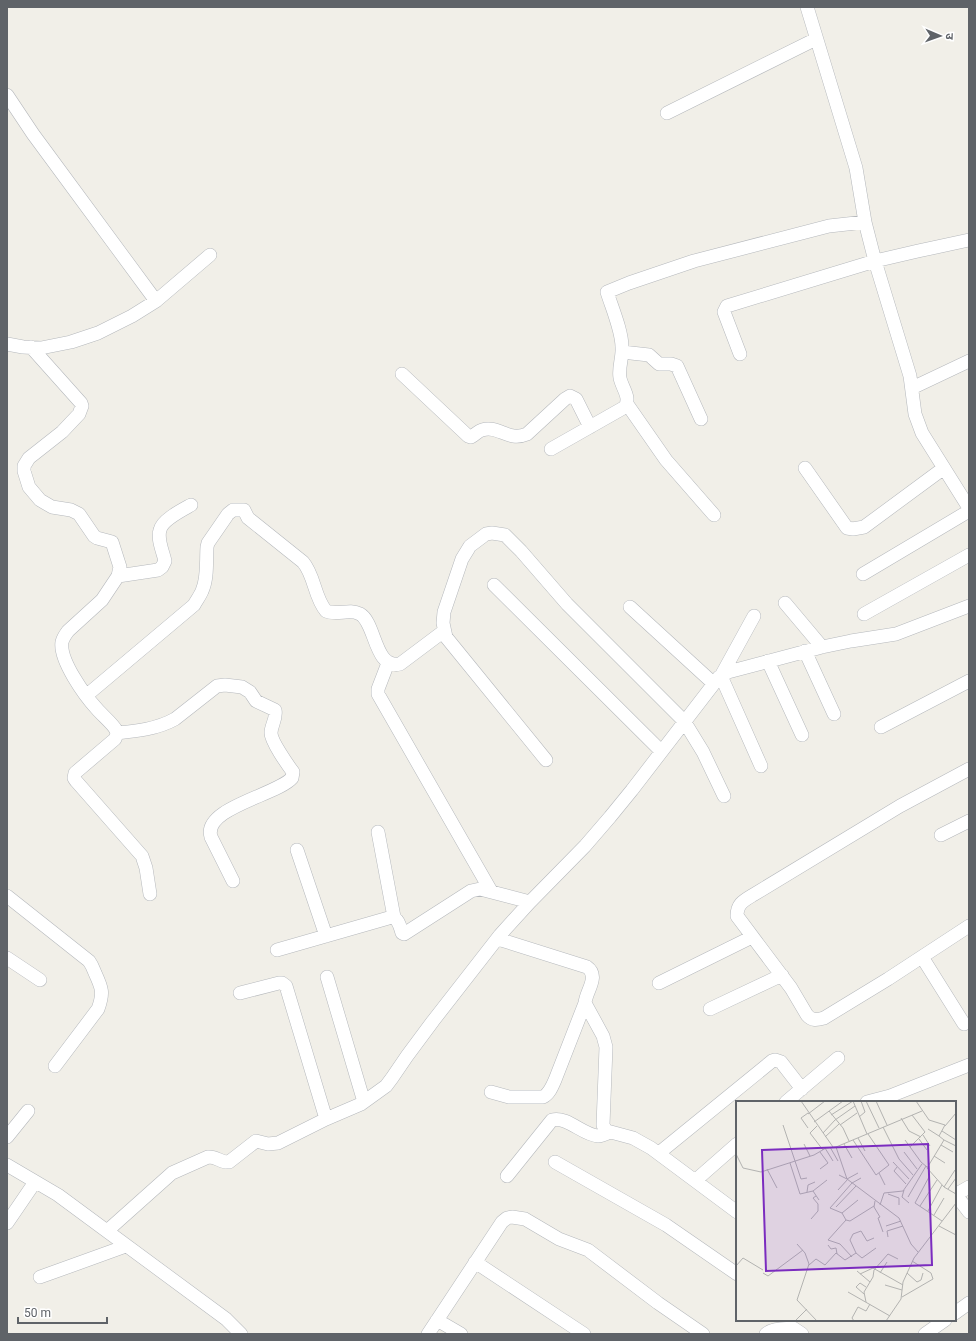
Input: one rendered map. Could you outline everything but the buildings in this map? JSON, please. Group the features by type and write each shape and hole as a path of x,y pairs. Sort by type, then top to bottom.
{"street":[{"path":"807,7 856,168 875,261 908,370 915,414 922,433 944,468 964,489 969,508"},
{"path":"667,113 816,39"},
{"path":"7,95 33,134 156,301"},
{"path":"551,449 625,407 627,404 628,397 620,375 622,352 621,339 607,292 702,259 829,226 866,222"},
{"path":"740,354 724,312 727,306 875,261 969,240"},
{"path":"7,344 41,348 71,342 98,333 132,316 156,301 210,255"},
{"path":"31,347 81,403 82,406 80,414 62,432 26,462 24,471 29,487 40,500 52,507 75,511 79,514 94,536 112,542 120,567 118,576 102,600 68,631 62,642 63,656 74,677 95,707 115,728 117,733 115,739 75,773 74,778 142,856 146,868 150,894"},
{"path":"622,352 649,355 659,364 671,364 677,366 701,419"},
{"path":"912,388 969,361"},
{"path":"402,374 468,436 471,437 481,430 488,429 519,438 527,434 570,396 576,399 590,427"},
{"path":"627,404 666,460 714,515"},
{"path":"804,468 847,528 853,529 864,527 944,468"},
{"path":"118,576 158,570 162,567 165,561 160,541 160,530 164,523 191,505"},
{"path":"87,695 194,605 202,591 206,577 206,547 228,514 233,510 244,510 248,518 303,562 307,567 321,603 326,611 334,613 354,612 364,617 378,649 388,663 394,665 400,664 444,631"},
{"path":"863,574 969,511"},
{"path":"546,760 446,637 444,631 444,612 462,559 470,546 486,534 492,532 505,535 521,551 566,604 684,721 703,752 724,796"},
{"path":"864,614 969,555"},
{"path":"494,585 661,751"},
{"path":"785,603 822,647"},
{"path":"717,679 728,672 805,651 851,641 896,634 969,606"},
{"path":"630,607 717,679 761,766"},
{"path":"107,1231 172,1173 208,1156 223,1162 229,1162 256,1141 268,1144 278,1143 364,1102 386,1086 416,1043 498,939 530,902 590,840 632,790 717,679 754,616"},
{"path":"805,651 834,714"},
{"path":"768,661 802,735"},
{"path":"388,663 378,689 378,694 491,892"},
{"path":"881,727 969,681"},
{"path":"117,733 144,730 168,723 217,686 221,685 247,690 256,701 275,710 275,719 271,729 271,738 293,772 292,778 285,785 232,808 214,821 210,827 209,832 211,837 233,881"},
{"path":"969,769 900,806 741,903 737,909 736,916 792,988 810,1019 818,1020 824,1018 922,957 969,926"},
{"path":"941,835 969,821"},
{"path":"378,832 394,917 398,921 402,933 404,934 471,891 480,888 530,902"},
{"path":"297,850 326,936"},
{"path":"7,896 89,961 101,985 101,1001 98,1009 55,1066"},
{"path":"277,950 394,917"},
{"path":"659,983 752,937"},
{"path":"491,1092 509,1097 543,1097 549,1092 585,1003 593,976 587,967 498,939"},
{"path":"922,957 964,1024"},
{"path":"7,958 40,980"},
{"path":"710,1009 782,975"},
{"path":"327,977 364,1102"},
{"path":"240,994 280,983 286,986 326,1119"},
{"path":"585,1003 603,1036 606,1047 604,1129 637,1140 659,1153 736,1209"},
{"path":"787,1101 838,1058"},
{"path":"659,1153 772,1061 775,1060 781,1062 802,1089"},
{"path":"871,1101 890,1096 969,1065"},
{"path":"7,1137 28,1111"},
{"path":"507,1176 552,1120 559,1119 594,1135 602,1136 610,1132"},
{"path":"696,1180 736,1145"},
{"path":"555,1162 666,1225 736,1273"},
{"path":"7,1165 58,1195 226,1319 241,1334"},
{"path":"7,1223 35,1182"},
{"path":"956,1194 969,1187"},
{"path":"956,1196 969,1212"},
{"path":"428,1334 502,1222 507,1218 518,1217 525,1219 559,1239 588,1250 658,1304 703,1334"},
{"path":"40,1277 126,1246"},
{"path":"476,1262 584,1334"},
{"path":"956,1312 969,1302"},
{"path":"437,1320 461,1334"},
{"path":"926,1334 944,1321"},
{"path":"766,1334 769,1332 798,1327"}]}
